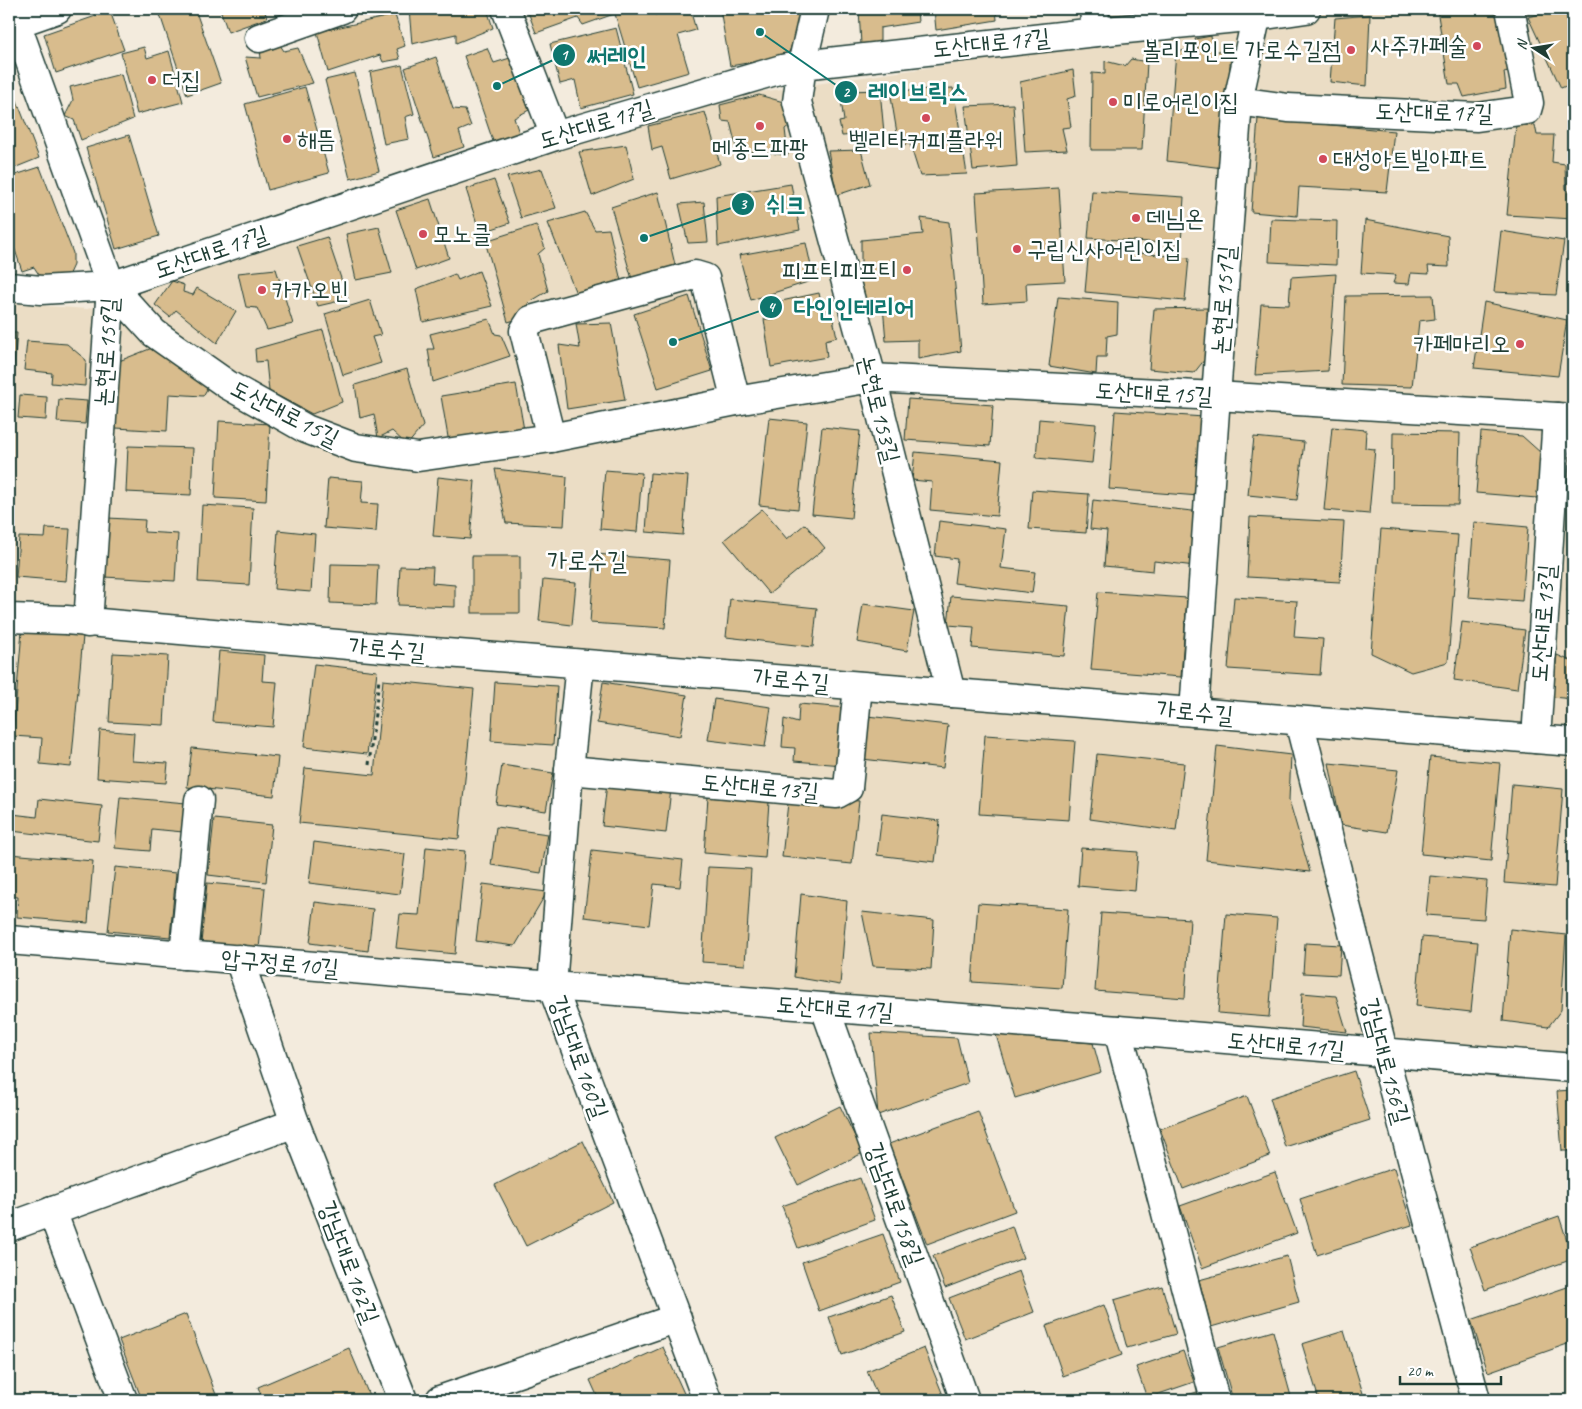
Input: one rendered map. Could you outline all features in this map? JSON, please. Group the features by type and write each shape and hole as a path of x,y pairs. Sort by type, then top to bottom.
{"street":[{"path":"14,16 57,9"},
{"path":"259,38 342,9"},
{"path":"506,9 555,136"},
{"name":"논현로153길","path":"815,9 802,65 797,102 872,378 951,693"},
{"name":"도산대로17길","path":"9,287 41,290 111,286 555,136 802,65 1095,20 1306,9"},
{"name":"도산대로17길","path":"1238,101 1288,108 1477,117 1527,110 1530,103 1510,9"},
{"name":"논현로151길","path":"1194,712 1238,101 1258,13"},
{"name":"논현로159길","path":"14,16 111,286 88,623"},
{"path":"552,438 524,331 530,320 695,275 705,278 736,401"},
{"name":"도산대로15길","path":"111,286 154,334 228,385 306,428 356,448 418,458 552,438 736,401 872,378 1216,396 1565,418"},
{"name":"도산대로13길","path":"1536,740 1565,418"},
{"name":"가로수길","path":"9,618 66,620 382,648 1573,742"},
{"name":"강남대로160길","path":"580,664 569,770 552,986 707,1400"},
{"name":"도산대로13길","path":"569,770 837,794 848,788 858,686"},
{"name":"강남대로156길","path":"1298,721 1476,1400"},
{"path":"184,955 199,800"},
{"name":"압구정로10길","path":"9,940 552,986"},
{"name":"강남대로162길","path":"239,959 295,1123 403,1400"},
{"name":"도산대로11길","path":"552,986 1573,1068"},
{"name":"강남대로158길","path":"824,1008 965,1400"},
{"path":"1118,1030 1215,1400"},
{"path":"9,1227 295,1123"},
{"path":"52,1211 123,1400"},
{"path":"440,1400 677,1318"}],"path":[{"path":"369,764 382,648"}],"shaded area":[{"path":"1332,9 1573,9 1573,1061 9,924 9,303 87,309 713,99"}],"building":[{"path":"158,9 195,9 221,83 187,95"},
{"path":"220,9 264,9 267,18 228,32"},
{"path":"409,9 487,9 493,28 456,43 456,34 412,44"},
{"path":"527,9 628,9 583,25 578,18 536,33"},
{"path":"633,9 653,9 655,15 676,9 690,9 696,30 678,35 689,72 637,87 615,14"},
{"path":"720,9 804,9 788,56 730,66"},
{"path":"859,9 917,9 918,22 880,28 880,43 861,45"},
{"path":"934,9 996,9 997,20 936,30"},
{"name":"사주카페술","path":"1437,9 1503,9 1517,69 1504,72 1506,89 1464,97 1459,84 1449,84"},
{"path":"1546,9 1573,9 1573,83 1561,88 1528,17 1546,12"},
{"path":"110,11 124,50 56,73 44,34"},
{"path":"395,15 405,46 397,49 400,59 383,62 380,55 328,72 317,32"},
{"name":"볼리포인트 가로수길점","path":"1370,15 1367,86 1330,82 1335,18"},
{"path":"616,28 633,94 581,108 575,80 560,84 550,44"},
{"path":"1211,36 1213,51 1231,51 1223,168 1167,161 1176,52 1198,48 1195,39"},
{"path":"280,45 284,51 298,48 313,83 257,97 245,57 261,58 260,50"},
{"name":"더집","path":"144,47 147,58 169,51 183,102 137,114 121,53"},
{"path":"487,48 494,63 510,58 529,110 514,118 521,139 495,147 464,56"},
{"path":"436,57 453,109 465,110 471,126 459,131 464,147 434,157 405,68"},
{"path":"1131,59 1147,62 1142,150 1091,150 1092,73 1105,74 1105,61 1125,66"},
{"path":"402,65 414,114 405,117 409,139 384,144 370,72"},
{"path":"1073,70 1076,96 1067,99 1071,127 1062,128 1067,150 1025,152 1020,82"},
{"path":"355,73 379,171 350,179 325,80"},
{"path":"121,74 133,119 81,140 74,120 65,116 73,100 70,87"},
{"name":"해뜸","path":"305,87 329,173 268,190 245,104"},
{"name":"벨리타커피플라워","path":"953,88 967,174 920,176 910,144 899,145 890,91"},
{"path":"880,90 884,133 842,136 839,122 844,121 841,100 847,91"},
{"path":"14,93 39,158 9,170 9,95"},
{"name":"메종드파팡","path":"759,95 787,103 791,124 785,129 788,155 737,150 730,122 722,121 720,105"},
{"path":"1013,104 1017,166 973,170 965,106"},
{"path":"705,112 720,164 671,179 662,147 652,150 648,126"},
{"name":"대성아트빌아파트","path":"1258,118 1394,131 1387,192 1299,187 1297,216 1251,212"},
{"path":"1516,125 1535,125 1537,135 1554,135 1552,162 1565,164 1566,190 1573,193 1573,219 1507,215"},
{"path":"129,135 159,236 116,249 86,148"},
{"path":"626,145 634,179 592,196 579,152"},
{"path":"861,150 870,184 837,195 828,151"},
{"path":"40,167 73,253 73,265 67,278 43,281 34,267 22,271 9,232 9,177"},
{"path":"542,169 556,208 521,218 507,177"},
{"path":"494,180 510,223 480,233 466,189"},
{"path":"791,184 800,230 718,246 716,196"},
{"path":"1059,188 1065,281 1026,283 1027,301 983,304 976,193"},
{"name":"데님온","path":"1092,191 1184,197 1181,244 1088,238"},
{"path":"658,192 676,269 632,279 611,207"},
{"name":"모노클","path":"430,199 449,258 416,270 396,210"},
{"path":"704,202 708,242 688,243 679,204"},
{"path":"585,212 595,230 609,229 621,281 577,296 548,223"},
{"name":"피프티피프티","path":"921,218 949,222 961,351 918,359 918,340 886,341 883,306 861,300 861,240 923,234"},
{"path":"1271,219 1337,221 1336,265 1269,262"},
{"path":"1365,220 1448,236 1449,267 1428,266 1429,274 1411,273 1409,284 1393,283 1396,275 1361,273"},
{"path":"536,225 545,248 538,254 548,291 528,303 532,315 508,322 485,241"},
{"path":"379,227 392,273 356,280 346,234"},
{"path":"1501,231 1564,241 1556,295 1494,292"},
{"path":"327,237 348,299 318,306 297,246"},
{"path":"806,243 814,280 751,300 739,255"},
{"path":"1089,248 1189,258 1185,301 1085,292"},
{"name":"카카오빈","path":"276,269 293,324 267,330 257,308 246,307 238,273"},
{"path":"479,271 492,306 423,322 416,289 455,274 458,280"},
{"path":"1336,274 1328,371 1255,375 1261,304 1289,305 1291,277"},
{"path":"172,281 184,285 183,292 193,295 197,288 236,311 217,343 176,310 170,317 155,305"},
{"path":"819,293 823,312 831,310 837,337 825,340 827,357 771,367 764,319 774,319 772,303"},
{"path":"1433,295 1435,319 1419,321 1412,387 1342,385 1346,296"},
{"path":"689,296 712,371 658,388 634,314"},
{"path":"1058,297 1118,302 1117,334 1107,336 1106,357 1097,357 1096,374 1049,366"},
{"path":"370,300 381,335 372,337 381,363 343,375 325,314"},
{"name":"카페마리오","path":"1484,302 1567,320 1558,376 1474,368"},
{"path":"1207,308 1209,354 1194,373 1149,369 1154,309"},
{"path":"489,319 495,334 501,335 510,356 433,382 428,349 434,349 430,334"},
{"path":"611,323 625,400 567,409 559,345 580,348 576,324"},
{"path":"323,330 342,402 312,414 269,391 266,361 256,362 255,349"},
{"path":"9,333 17,333 9,420"},
{"path":"27,341 67,344 86,360 85,386 51,383 52,373 24,370"},
{"path":"152,348 210,384 203,396 169,394 167,431 116,428 119,361"},
{"path":"407,369 423,426 407,445 392,431 378,438 374,414 360,418 355,385"},
{"path":"516,384 524,430 449,443 441,396"},
{"path":"20,395 47,397 46,420 18,418"},
{"path":"59,399 87,401 85,424 57,422"},
{"path":"908,399 993,405 990,446 905,440"},
{"path":"1115,411 1204,417 1199,496 1109,489"},
{"path":"769,418 807,422 798,509 759,505"},
{"path":"1039,419 1096,424 1092,463 1036,458"},
{"path":"219,421 270,424 266,501 215,498"},
{"path":"822,427 860,431 851,518 812,514"},
{"path":"1332,427 1366,430 1365,448 1375,449 1369,514 1324,510"},
{"path":"1393,432 1460,433 1458,505 1392,504"},
{"path":"1481,432 1522,436 1541,453 1537,498 1476,493"},
{"path":"1254,437 1304,442 1297,500 1248,495"},
{"path":"128,446 193,448 191,495 126,492"},
{"path":"915,452 1002,460 997,516 930,510 932,482 912,480"},
{"path":"495,469 567,477 564,526 506,523"},
{"path":"605,470 642,473 637,532 600,529"},
{"path":"650,473 688,476 683,535 646,532"},
{"path":"438,477 475,481 470,539 433,536"},
{"path":"328,478 363,481 361,503 378,504 376,532 324,528"},
{"path":"1032,490 1089,494 1086,533 1029,529"},
{"path":"1093,500 1201,512 1195,566 1154,561 1153,571 1104,566 1107,531 1090,529"},
{"path":"202,505 253,508 249,585 198,582"},
{"path":"762,509 787,539 805,524 825,548 769,594 724,540"},
{"path":"1250,517 1344,522 1340,582 1247,577"},
{"path":"108,518 145,520 144,532 178,534 175,581 104,577"},
{"path":"939,521 1006,529 1001,568 1035,572 1032,593 954,583 957,559 935,556"},
{"path":"1474,522 1528,527 1522,601 1468,597"},
{"path":"46,528 70,529 66,581 16,577 19,537 45,538"},
{"path":"1381,529 1458,535 1448,662 1411,672 1371,653"},
{"path":"278,530 315,534 311,592 274,589"},
{"path":"1573,537 1573,591 1567,590"},
{"path":"595,554 670,560 665,628 590,623"},
{"path":"472,556 520,556 520,613 472,613"},
{"path":"331,564 378,565 376,605 330,603"},
{"path":"400,566 433,567 432,583 455,585 455,607 398,605"},
{"path":"543,580 576,583 572,625 539,621"},
{"path":"1098,592 1187,598 1181,677 1091,670"},
{"path":"951,596 1069,606 1064,656 972,648 974,627 948,625"},
{"path":"1234,597 1297,601 1294,637 1323,639 1320,675 1228,669"},
{"path":"730,599 817,608 813,647 726,637"},
{"path":"863,604 914,611 907,651 857,642"},
{"path":"1462,622 1525,630 1517,689 1454,680"},
{"path":"22,631 83,636 71,767 40,764 42,738 13,736"},
{"path":"1573,638 1573,699 1552,697 1557,655 1571,661"},
{"path":"219,651 264,655 262,681 277,682 273,727 213,722"},
{"path":"113,653 168,656 164,725 109,722"},
{"path":"314,664 377,671 367,754 304,747"},
{"path":"383,680 474,689 459,839 299,823 305,768 374,775"},
{"path":"495,682 557,686 553,745 491,741"},
{"path":"603,682 687,695 680,736 597,723"},
{"path":"714,699 771,707 765,747 708,740"},
{"path":"799,704 847,708 843,765 794,761 795,748 782,747 784,719 798,723"},
{"path":"867,716 948,725 943,768 862,759"},
{"path":"100,730 134,733 132,761 168,763 166,783 97,778"},
{"path":"985,735 1075,741 1069,820 979,814"},
{"path":"1217,746 1291,755 1289,800 1310,872 1206,860"},
{"path":"192,748 278,757 274,796 187,787"},
{"path":"1097,754 1184,763 1176,831 1090,819"},
{"path":"1430,757 1500,763 1491,861 1421,854"},
{"path":"1329,763 1398,770 1387,832 1341,825"},
{"path":"502,765 553,773 546,811 496,804"},
{"path":"607,783 671,789 666,833 602,826"},
{"path":"1512,784 1563,789 1555,887 1504,883"},
{"path":"789,794 859,801 852,864 782,857"},
{"path":"120,797 186,803 183,832 152,829 150,851 115,848"},
{"path":"708,797 769,802 765,858 704,853"},
{"path":"39,799 102,806 98,841 11,831 12,814 37,817"},
{"path":"882,814 940,821 935,862 877,855"},
{"path":"214,819 272,825 266,882 208,875"},
{"path":"496,827 548,834 541,873 491,865"},
{"path":"314,842 405,854 400,894 309,883"},
{"path":"426,847 465,851 455,954 396,948 400,914 419,915"},
{"path":"1081,848 1138,852 1135,891 1078,886"},
{"path":"592,850 683,860 680,887 654,884 649,925 584,917"},
{"path":"9,854 93,861 88,923 17,917 18,897 9,896"},
{"path":"115,867 176,873 170,937 108,931"},
{"path":"708,867 751,869 745,965 702,962"},
{"path":"1430,876 1487,881 1484,919 1426,915"},
{"path":"207,883 265,888 259,949 201,943"},
{"path":"483,884 547,892 515,946 476,941"},
{"path":"801,894 847,901 840,985 794,977"},
{"path":"315,902 373,909 368,951 310,943"},
{"path":"978,903 1068,909 1062,988 972,982"},
{"path":"862,912 934,920 931,969 873,966"},
{"path":"1101,913 1190,919 1185,998 1095,991"},
{"path":"1226,914 1277,918 1269,1017 1218,1013"},
{"path":"1510,929 1566,935 1561,1010 1548,1027 1503,1021"},
{"path":"1422,937 1478,942 1471,1012 1416,1006"},
{"path":"1305,943 1341,945 1339,975 1303,973"},
{"path":"1302,993 1336,996 1347,1032 1300,1027"},
{"path":"871,1033 957,1038 968,1083 878,1115"},
{"path":"996,1035 1093,1043 1101,1072 1015,1098"},
{"path":"1354,1071 1370,1120 1285,1147 1270,1098"},
{"path":"1573,1090 1573,1151 1562,1151 1557,1091"},
{"path":"1247,1096 1270,1156 1183,1189 1160,1129"},
{"path":"840,1106 863,1153 798,1185 775,1138"},
{"path":"978,1111 1015,1211 927,1244 889,1144"},
{"path":"583,1141 613,1202 526,1246 495,1185"},
{"path":"1394,1168 1412,1225 1317,1255 1300,1199"},
{"path":"1275,1172 1297,1233 1202,1268 1180,1206"},
{"path":"860,1178 875,1220 798,1248 782,1206"},
{"path":"1559,1216 1573,1259 1485,1290 1470,1247"},
{"path":"1012,1226 1023,1258 945,1288 933,1256"},
{"path":"883,1234 900,1282 819,1311 802,1262"},
{"path":"1287,1256 1299,1302 1211,1327 1199,1280"},
{"path":"1019,1271 1034,1312 965,1339 949,1298"},
{"path":"1573,1285 1573,1342 1488,1372 1471,1320"},
{"path":"1162,1286 1176,1334 1127,1348 1114,1300"},
{"path":"891,1295 905,1332 842,1355 829,1317"},
{"path":"1104,1305 1122,1355 1063,1376 1046,1326"},
{"path":"186,1314 218,1400 142,1400 119,1340"},
{"path":"1273,1331 1292,1400 1233,1400 1218,1347"},
{"path":"1344,1331 1365,1400 1319,1400 1302,1344"},
{"path":"663,1347 687,1400 599,1400 590,1380"},
{"path":"349,1348 371,1400 263,1400 258,1387"},
{"path":"924,1348 945,1400 879,1400 867,1371"},
{"path":"1183,1351 1194,1382 1147,1398 1136,1367"},
{"path":"1197,1392 1200,1400 1170,1400"}],"place":[{"name":"레이브릭스","path":"760,32"},
{"name":"사주카페술","path":"1477,46"},
{"name":"볼리포인트 가로수길점","path":"1351,50"},
{"name":"더집","path":"152,80"},
{"name":"써레인","path":"497,86"},
{"name":"미로어린이집","path":"1113,102"},
{"name":"벨리타커피플라워","path":"926,118"},
{"name":"메종드파팡","path":"760,126"},
{"name":"해뜸","path":"287,139"},
{"name":"대성아트빌아파트","path":"1323,159"},
{"name":"데님온","path":"1136,218"},
{"name":"모노클","path":"423,234"},
{"name":"쉬크","path":"644,238"},
{"name":"구립신사어린이집","path":"1017,249"},
{"name":"피프티피프티","path":"907,270"},
{"name":"카카오빈","path":"262,290"},
{"name":"다인인테리어","path":"673,342"},
{"name":"카페마리오","path":"1520,344"}],"district":[{"name":"가로수길","path":"587,560"}]}
